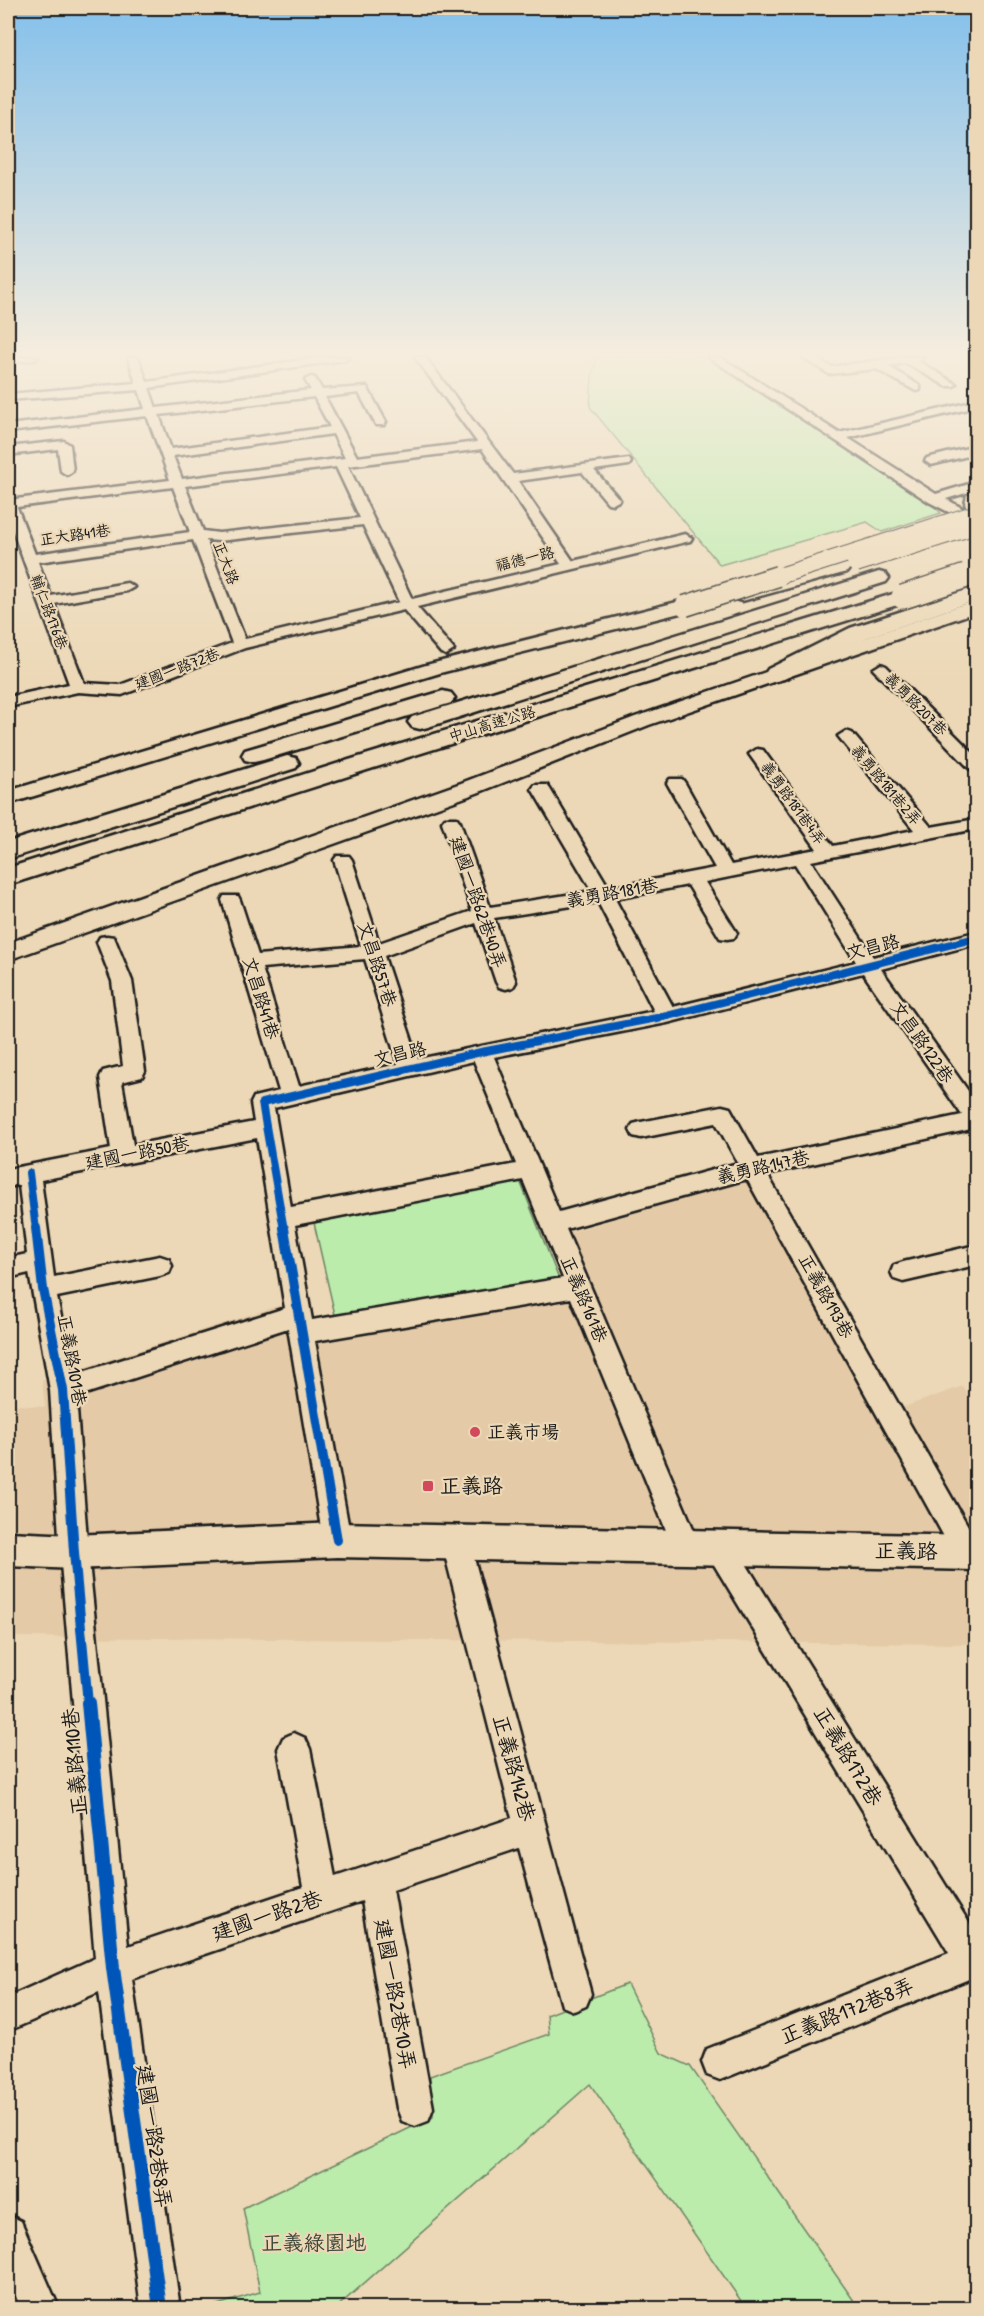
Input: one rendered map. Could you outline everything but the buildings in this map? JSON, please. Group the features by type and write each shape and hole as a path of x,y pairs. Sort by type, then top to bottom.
{"highway":[{"path":"685,606 876,571 976,526"},
{"path":"8,830 876,571 976,535"},
{"name":"中山高速公路","path":"8,851 876,571"},
{"name":"中山高速公路","path":"8,878 358,765 820,624 976,573"},
{"path":"776,674 858,633 976,593"},
{"path":"8,897 230,822 783,642 820,624"}],"street":[{"path":"66,465 67,471"},
{"name":"正大路","path":"171,465 240,645"},
{"path":"8,504 322,465"},
{"path":"347,465 366,521 408,605 446,650"},
{"name":"福德一路","path":"240,645 569,566 500,465"},
{"path":"510,478 600,465"},
{"path":"882,465 934,499 942,508 976,526"},
{"path":"585,467 613,500"},
{"path":"934,499 976,486"},
{"path":"976,497 973,498 976,508"},
{"name":"輔仁路176巷","path":"8,504 78,687"},
{"path":"8,798 433,669 685,606 976,513"},
{"name":"正大路41巷","path":"29,559 197,535 219,537 366,521"},
{"path":"569,566 685,538"},
{"path":"44,601 128,587"},
{"path":"8,952 469,788 642,721 976,606"},
{"name":"建國一路72巷","path":"8,702 78,687 122,690 240,645"},
{"name":"義勇路207巷","path":"881,669 972,767 976,784"},
{"name":"義勇路181巷2弄","path":"846,736 926,833"},
{"name":"義勇路181巷4弄","path":"757,754 828,853"},
{"path":"676,783 726,872"},
{"path":"541,789 604,896 667,1016"},
{"name":"建國一路62巷40弄","path":"450,822 506,982"},
{"name":"義勇路181巷","path":"250,962 374,952 482,914 604,896 976,824"},
{"name":"文昌路122巷","path":"800,858 868,965 976,1119"},
{"name":"文昌路57巷","path":"343,860 410,1068"},
{"path":"693,877 727,933"},
{"name":"文昌路41巷","path":"231,900 291,1096"},
{"name":"文昌路","path":"337,1540 262,1103 481,1052 667,1016 976,938"},
{"path":"107,942 122,981 134,1071 111,1077 123,1155"},
{"name":"正義路161巷","path":"481,1052 579,1286 704,1547"},
{"name":"正義路193巷","path":"640,1130 722,1114 972,1553"},
{"name":"義勇路147巷","path":"552,1223 754,1168 976,1119"},
{"name":"建國一路50巷","path":"18,1176 266,1128"},
{"path":"282,1218 530,1170"},
{"name":"正義路101巷","path":"18,1176 40,1261 43,1289 63,1390 74,1552"},
{"path":"903,1272 976,1255"},
{"path":"8,1268 40,1261"},
{"path":"43,1289 160,1266"},
{"path":"63,1390 300,1323 579,1286"},
{"name":"正義路","path":"8,1549 74,1552 337,1540 972,1553"},
{"name":"正義路142巷","path":"456,1543 574,1994"},
{"name":"正義路172巷","path":"704,1547 976,1962"},
{"name":"正義路110巷","path":"74,1552 113,1968"},
{"path":"294,1749 322,1898"},
{"name":"建國一路2巷","path":"8,2014 113,1968 530,1828"},
{"name":"建國一路2巷10弄","path":"375,1880 415,2108"},
{"name":"正義路172巷8弄","path":"720,2062 976,1962"},
{"name":"建國一路2巷8弄","path":"113,1968 160,2308"},
{"path":"8,2234 40,2308"}],"shaded area":[{"path":"749,1180 876,1417 963,1386 976,1406 976,1644 8,1637 8,1404 45,1407 42,1381 281,1305 290,1343 595,1293 570,1232"}],"green space":[{"path":"638,465 872,465 928,501 941,513 882,532 867,522 720,565"},
{"path":"520,1181 560,1282 335,1315 314,1223"},
{"name":"正義綠園地","path":"627,1984 661,2053 690,2066 859,2308 746,2308 590,2084 336,2308 207,2308 260,2292 243,2208 433,2117 430,2076 549,2034 547,2015"}],"cycle path":[{"path":"337,1540 262,1103 481,1052 667,1016 976,938"},
{"path":"29,1173 43,1289 63,1390 74,1552 113,1968 160,2308"}],"place":[{"name":"正義市場","path":"475,1432"},
{"name":"正義路","path":"428,1486"}]}
